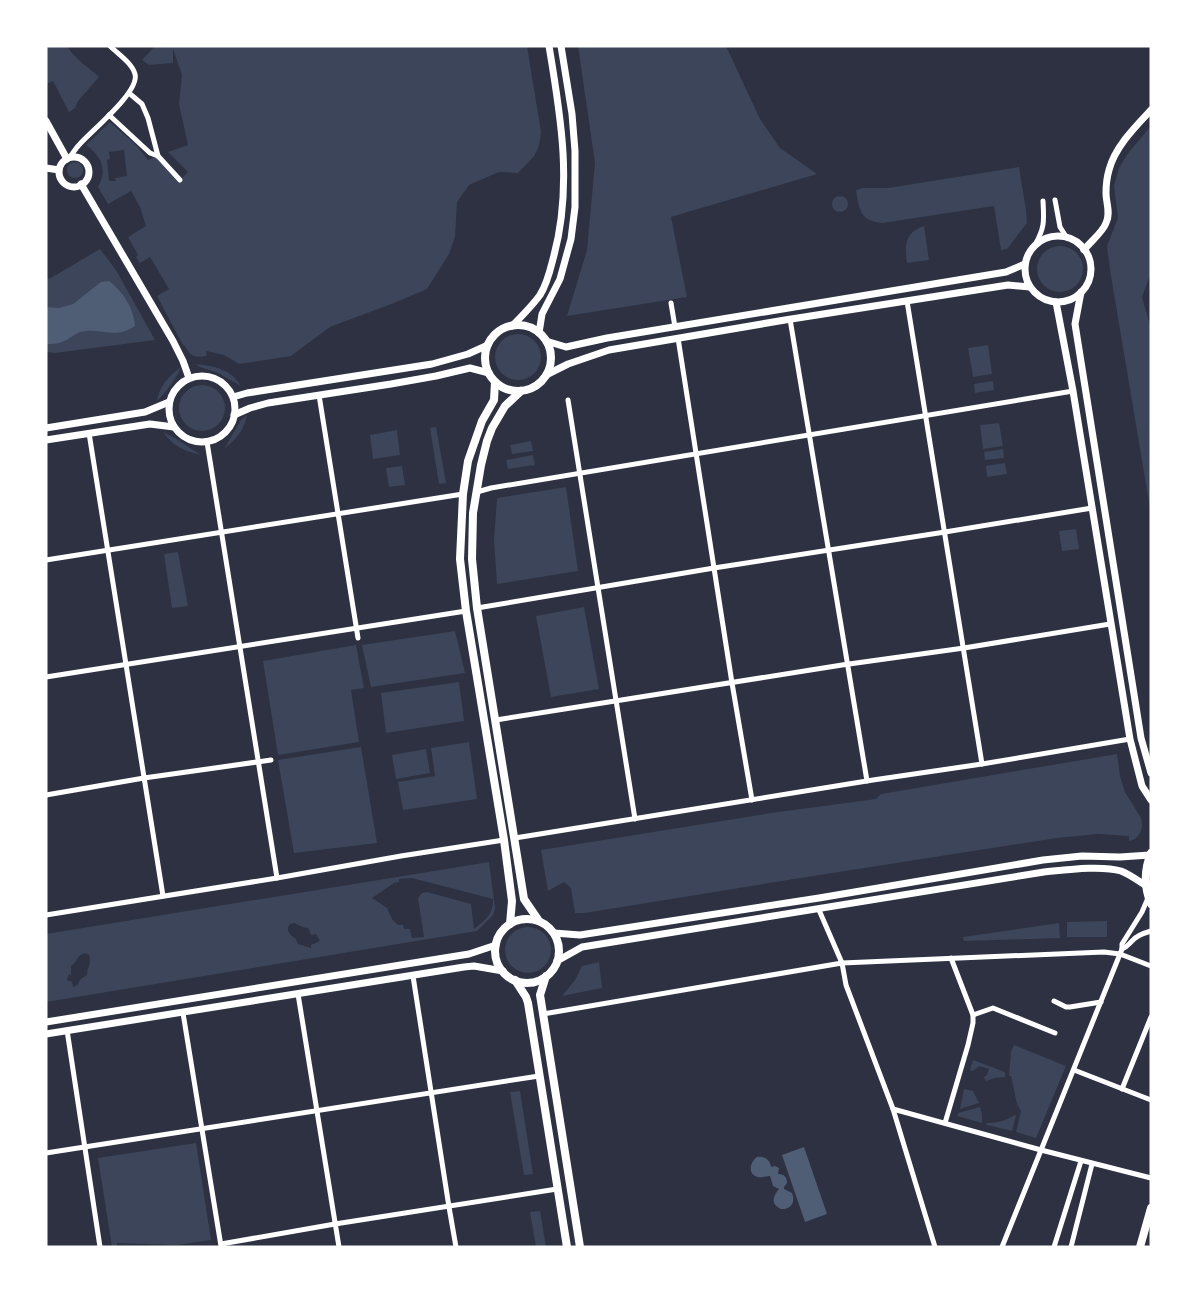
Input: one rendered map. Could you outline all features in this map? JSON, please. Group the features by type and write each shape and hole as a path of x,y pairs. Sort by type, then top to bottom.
{"main road":[{"path":"512,326 531,328 539,334 546,341 550,358 546,375 539,383 521,391 503,387 495,382 489,373 485,354 494,336 502,329 512,326"},
{"path":"495,382 494,400 482,421 468,462 463,494 460,559 466,611 504,840 512,901 510,924"},
{"path":"521,391 506,406 492,428 487,441 473,513 472,559 477,608 524,899 539,921"},
{"path":"1150,854 1146,869 1145,885 1150,901"},
{"path":"519,920 539,921 554,933 559,951 557,961 553,969 546,976 537,981 515,980 503,971 498,963 496,945 498,937 510,924 519,920"},
{"path":"546,976 540,995 580,1247"},
{"path":"515,980 526,997 567,1247"},
{"path":"1140,1247 1151,1208"}],"street":[{"path":"68,158 80,158 88,168 87,178 77,186 68,185 61,179 59,170 63,161 110,115 134,86 136,76 131,64 110,46"},
{"path":"512,326 540,294 547,279 558,239 563,206 564,152 549,46"},
{"path":"539,334 542,314 560,279 571,239 575,208 575,151 572,114 561,46"},
{"path":"130,93 142,104 148,118 158,156"},
{"path":"1084,250 1106,224 1109,210 1106,180 1109,168 1117,152 1135,126 1151,110"},
{"path":"110,115 150,153 158,156 180,180"},
{"path":"46,121 68,158"},
{"path":"46,168 59,170"},
{"path":"81,184 173,341 189,378"},
{"path":"1055,200 1060,227 1068,238"},
{"path":"1035,245 1042,240 1059,236 1076,242 1084,250 1088,258 1090,276 1087,285 1074,298 1056,302 1046,300 1036,295 1026,279 1025,264 1028,254 1042,232 1044,222 1043,201"},
{"path":"546,341 566,347 607,338 1006,272 1025,264"},
{"path":"546,375 568,364 609,350 1008,285 1030,287"},
{"path":"1081,292 1075,324 1141,738 1151,773"},
{"path":"907,301 982,764"},
{"path":"1056,302 1073,391 1130,739 1142,786 1151,800"},
{"path":"671,303 675,328"},
{"path":"790,319 867,781"},
{"path":"678,338 752,800"},
{"path":"233,397 252,392 432,364 468,354 488,345"},
{"path":"234,415 268,403 400,382 470,368 489,373"},
{"path":"199,376 210,377 220,381 233,397 235,406 231,425 225,433 208,442 198,442 180,434 170,419 169,402 173,392 189,378 199,376"},
{"path":"477,492 491,488 1073,391"},
{"path":"319,395 358,638"},
{"path":"568,400 635,819"},
{"path":"46,428 145,412 169,402"},
{"path":"46,440 150,424 174,427"},
{"path":"89,433 163,896"},
{"path":"208,442 277,878"},
{"path":"46,560 463,494"},
{"path":"477,608 1092,508"},
{"path":"46,677 466,611"},
{"path":"496,720 1110,624"},
{"path":"515,838 1130,739"},
{"path":"46,795 144,778 271,760"},
{"path":"46,914 504,840"},
{"path":"554,933 580,935 819,898 1042,860 1082,856 1120,857 1150,854"},
{"path":"557,961 582,947 1044,872 1082,869 1120,871 1145,885"},
{"path":"1002,1247 1121,952 1122,944 1150,901"},
{"path":"819,910 842,963 846,985 893,1109 935,1247"},
{"path":"1121,952 1128,947 1132,940 1151,931"},
{"path":"46,1022 469,954 496,945"},
{"path":"543,1014 842,963 1121,952 1151,966"},
{"path":"945,1123 973,1023 973,1015 951,958"},
{"path":"46,1034 474,966 503,971"},
{"path":"413,976 456,1247"},
{"path":"298,994 339,1247"},
{"path":"1054,1001 1066,1007 1101,1002"},
{"path":"973,1015 993,1008 1055,1034"},
{"path":"182,1013 221,1245 336,1224 557,1189"},
{"path":"1122,1089 1151,1017"},
{"path":"67,1030 100,1247"},
{"path":"1074,1070 1151,1100"},
{"path":"46,1153 539,1076"},
{"path":"893,1109 1092,1164 1151,1178"},
{"path":"1054,1247 1081,1161"},
{"path":"1071,1247 1092,1164"}],"shaded area":[{"path":"46,46 67,46 78,59 99,77 78,101 75,108 69,112 53,81 46,84"},
{"path":"155,46 527,46 541,132 539,146 528,163 518,173 499,172 469,185 457,202 455,237 449,254 427,289 330,327 291,356 239,364 224,355 206,351 207,356 196,357 191,355 183,345 157,296 169,289 150,257 140,263 136,257 138,255 128,237 146,226 140,207 131,191 108,204 98,187 103,169 101,163 96,154 86,145 110,122 136,145 148,160 158,156 180,180 188,172 168,152 188,145 179,104 182,75 173,49 173,63 149,65 142,60","holes":["124,150 127,176 115,178 116,181 109,181 107,160 110,159 109,152"]},
{"path":"578,46 726,46 760,119 780,148 817,174 671,217 687,297 567,316 587,250 595,163"},
{"path":"1151,126 1151,273 1142,297 1151,329 1151,514 1107,246 1118,218 1114,186 1119,168 1129,152"},
{"path":"72,162 78,162 83,167 81,176 72,178 67,173 67,167"},
{"path":"1019,167 1027,223 1007,249 1001,250 994,206 882,223 865,217 858,203 856,190 863,188 888,188"},
{"path":"837,196 843,196 848,201 846,210 837,212 832,207 832,201"},
{"path":"924,226 929,260 907,263 907,240 913,232"},
{"path":"1060,246 1073,250 1079,256 1083,269 1079,282 1073,288 1060,292 1047,288 1041,282 1037,269 1041,256 1047,250"},
{"path":"100,249 116,270 155,340 55,353 46,352 46,277 49,279"},
{"path":"109,281 127,301 135,326 128,330 114,333 80,332 62,342 46,344 46,307 59,308 73,304 101,282"},
{"path":"514,334 522,334 531,338 537,344 541,357 537,370 531,376 522,380 514,380 505,376 499,370 495,361 495,353 499,344 505,338"},
{"path":"988,345 992,374 973,377 968,348"},
{"path":"195,364 221,369 237,380 241,386 218,373"},
{"path":"181,367 170,385 157,401 165,382"},
{"path":"993,381 994,390 975,393 974,384"},
{"path":"202,385 215,389 221,395 225,408 221,421 215,427 202,431 189,427 183,421 179,408 183,395 189,389"},
{"path":"247,415 244,426 239,434 224,449 241,420"},
{"path":"999,423 1003,446 983,449 980,425"},
{"path":"436,427 446,483 439,484 430,428"},
{"path":"397,430 400,455 373,459 370,435"},
{"path":"163,432 178,440 201,455 179,447"},
{"path":"531,441 533,451 512,454 510,445"},
{"path":"1003,449 1004,458 985,460 984,452"},
{"path":"533,455 535,465 508,469 506,460"},
{"path":"1005,463 1007,474 987,477 986,466"},
{"path":"402,466 405,485 389,487 386,468"},
{"path":"566,487 578,571 497,584 494,540 497,498"},
{"path":"1076,529 1079,549 1062,551 1059,531"},
{"path":"178,552 188,606 172,608 164,554"},
{"path":"584,607 599,689 551,697 536,616"},
{"path":"455,631 465,673 371,687 362,645"},
{"path":"356,645 364,688 351,690 359,742 278,755 263,661"},
{"path":"459,682 464,721 386,733 381,693"},
{"path":"469,742 477,799 403,810 398,782 435,776 431,748"},
{"path":"361,747 377,843 294,853 278,760"},
{"path":"426,749 430,773 396,779 392,755"},
{"path":"1117,754 1120,776 1125,792 1142,822 1140,832 1136,838 1129,841 1129,836 1098,834 1057,838 585,913 575,913 571,888 564,882 548,891 541,850 771,813 876,799 881,794"},
{"path":"489,862 495,908 493,915 477,931 46,1002 46,934","holes":["412,878 493,899 492,909 485,920 474,929 471,904 427,892 422,893 418,898 424,937 412,938 410,929 404,929 403,925 398,925 392,919 387,908 372,898 394,883 399,882 399,879","294,923 308,928 311,935 316,934 320,941 311,945 311,948 298,944 289,932 290,924","85,953 90,958 87,975 80,980 78,985 73,987 72,982 67,980 69,974 71,975 71,966"]},
{"path":"1107,921 1107,937 1067,937 1067,922"},
{"path":"1059,923 1060,938 964,941 963,937"},
{"path":"524,927 532,927 541,931 547,937 551,950 547,963 541,969 532,973 524,973 515,969 509,963 505,954 505,946 509,937 515,931"},
{"path":"599,962 602,988 562,996 575,980 582,966"},
{"path":"1014,1045 1066,1066 1036,1138 1016,1132 1021,1111 1017,1104 1011,1076 1009,1076 1011,1052"},
{"path":"973,1060 1005,1072 1005,1077 986,1081 984,1077 989,1069 979,1066 973,1071 970,1070"},
{"path":"964,1089 973,1091 979,1103 960,1109"},
{"path":"520,1091 533,1174 524,1175 510,1092"},
{"path":"980,1107 982,1123 957,1116 958,1113"},
{"path":"1015,1115 1012,1131 987,1125 986,1123 994,1123"},
{"path":"196,1143 211,1240 177,1245 117,1243 117,1247 112,1247 98,1158"},
{"path":"804,1147 827,1214 805,1222 782,1155"},
{"path":"757,1157 766,1159 771,1167 779,1168 778,1174 786,1178 787,1183 784,1189 792,1193 793,1197 793,1203 789,1207 781,1209 775,1205 774,1197 779,1189 773,1186 770,1176 759,1177 752,1173 751,1165"},
{"path":"540,1211 546,1247 536,1247 530,1212"}]}
